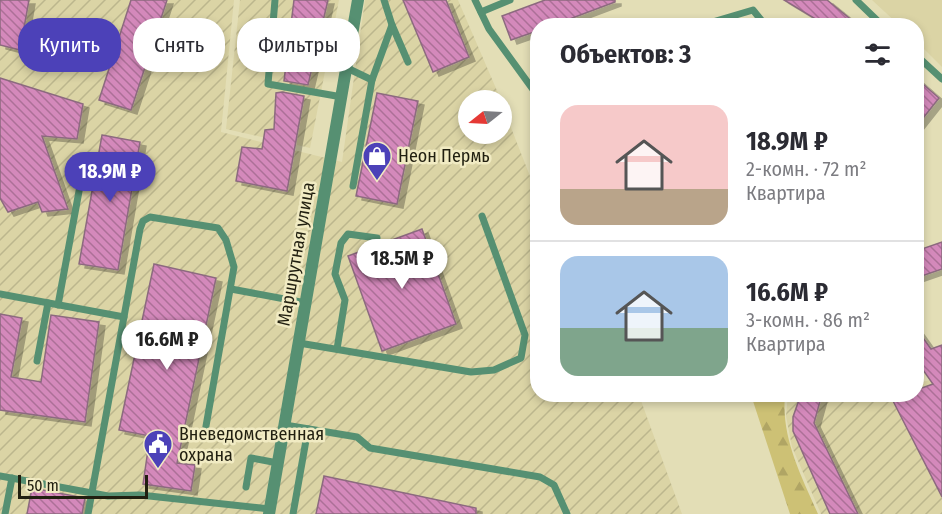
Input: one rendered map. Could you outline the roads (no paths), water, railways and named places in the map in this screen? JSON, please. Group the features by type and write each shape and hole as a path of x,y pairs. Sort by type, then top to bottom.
{"street":[{"name":"Маршрутная улица","path":"355,18 358,0"},
{"name":"Маршрутная улица","path":"270,512 346,72"}],"lane":[{"path":"275,0 268,84 342,97"},
{"path":"384,0 408,62"},
{"path":"475,0 489,28 530,82"},
{"path":"481,12 510,0"},
{"path":"856,0 875,18"},
{"path":"726,18 753,10 760,18"},
{"path":"353,186 372,80 392,25"},
{"path":"924,62 942,79"},
{"path":"355,72 372,80"},
{"path":"58,305 82,175"},
{"path":"299,343 471,372 494,370 521,358 525,335 482,216"},
{"path":"88,514 140,229 143,221 150,217 218,228 225,240 234,267 206,426"},
{"path":"337,349 345,300 335,274 340,243 348,234 377,238"},
{"path":"231,289 306,303"},
{"path":"0,294 124,317"},
{"path":"38,361 48,303"},
{"path":"285,425 357,437 370,448 540,477 554,485 567,514"},
{"path":"293,514 308,429"},
{"path":"246,487 251,458 278,463"},
{"path":"0,476 108,496 140,495 270,512"},
{"path":"5,514 12,478"}],"place":[{"name":"Неон Пермь","path":"377,182"},
{"name":"Вневедомственная охрана","path":"158,470"}]}
